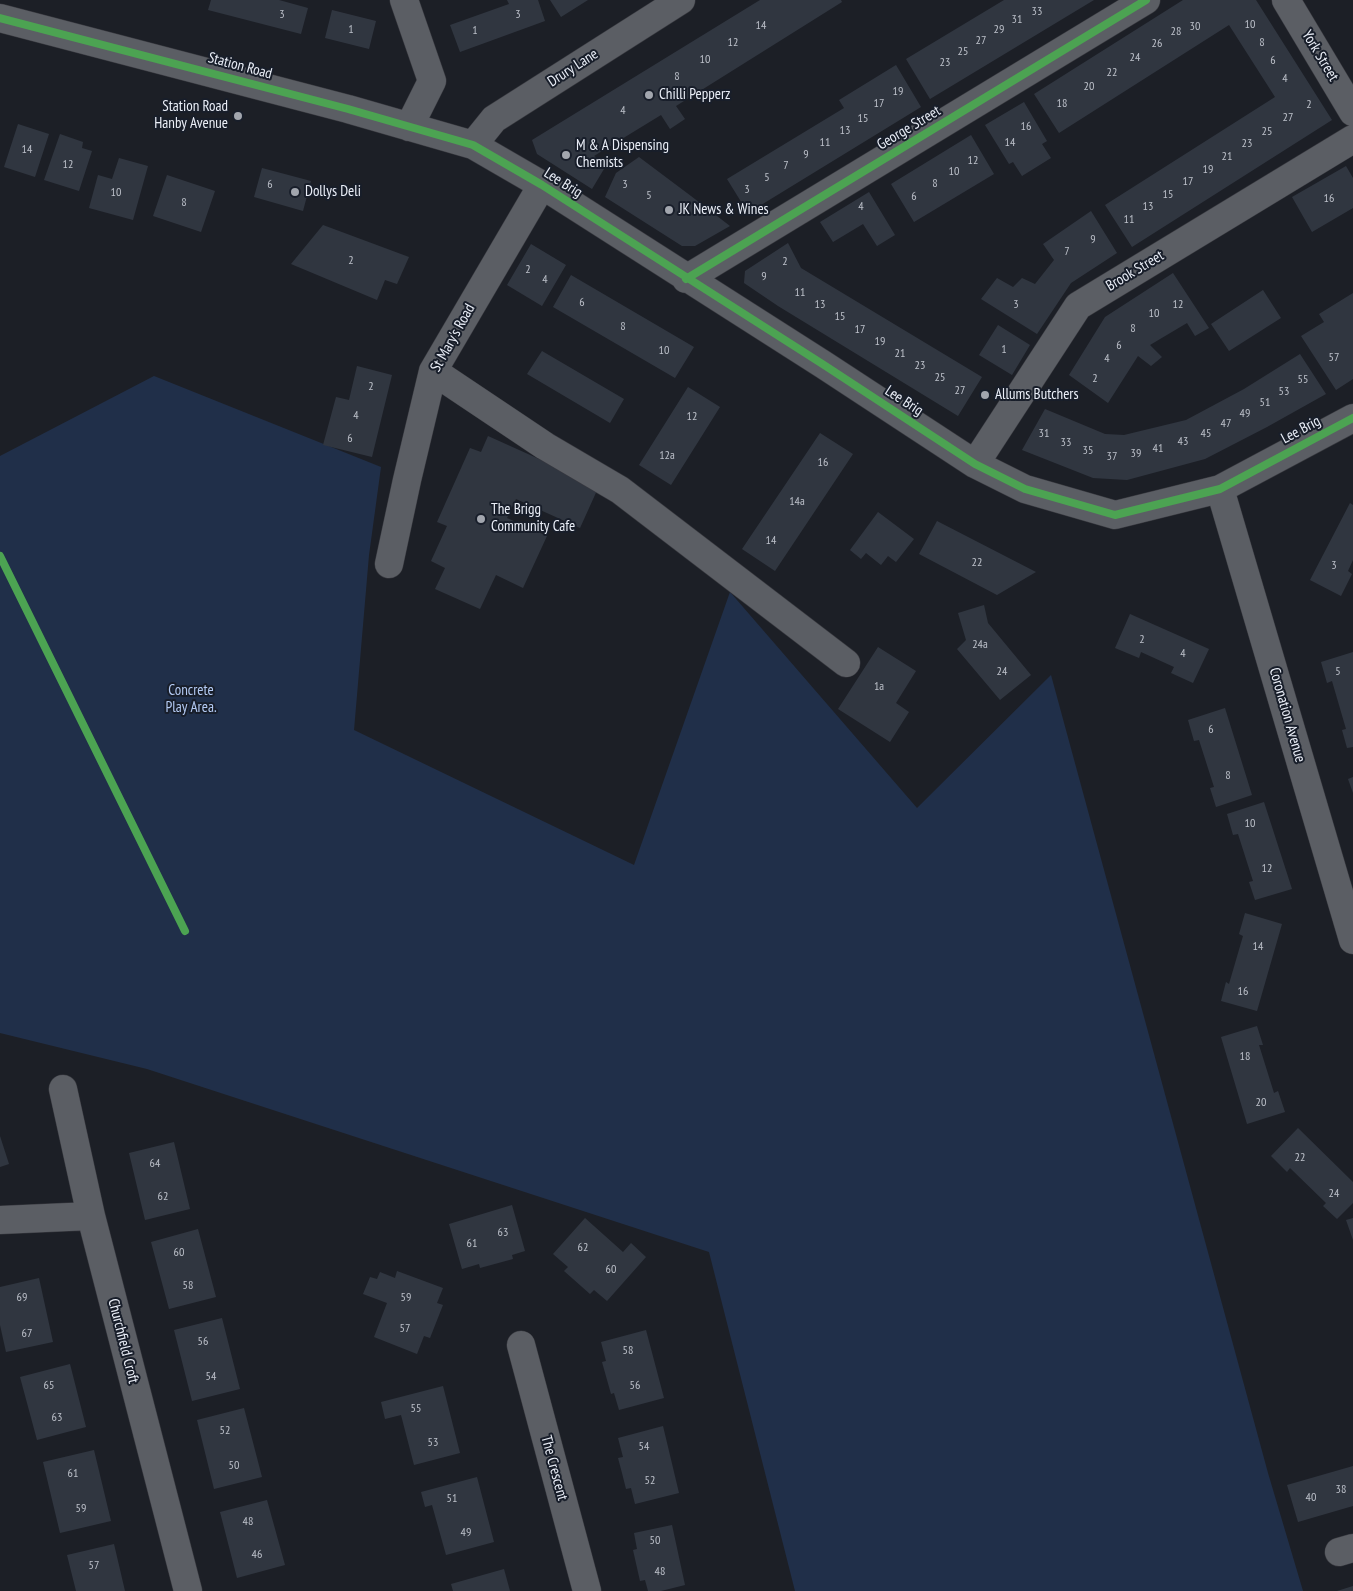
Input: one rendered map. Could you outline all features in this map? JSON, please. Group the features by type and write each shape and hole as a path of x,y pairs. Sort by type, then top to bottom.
{"street":[{"path":"404,0 432,81 408,127"},
{"name":"Drury Lane","path":"473,144 494,119 681,0"},
{"name":"George Street","path":"686,279 1146,0"},
{"name":"York Street","path":"1286,0 1353,112"},
{"name":"Station Road","path":"0,18 348,109 473,144"},
{"name":"Brook Street","path":"975,464 1078,306 1353,139"},
{"name":"Lee Brig","path":"473,144 542,185 975,464 1025,489 1115,515 1220,489 1353,418"},
{"name":"St Mary's Road","path":"388,564 406,480 433,371 542,185"},
{"path":"433,371 545,446 620,490 846,663"},
{"name":"Coronation Avenue","path":"1220,489 1353,940"},
{"name":"Churchfield Croft","path":"63,1089 91,1216 188,1591"},
{"path":"0,1220 91,1216"},
{"name":"The Crescent","path":"521,1345 586,1591"}],"green space":[{"name":"Concrete Play Area.","path":"154,376 381,467 369,555 354,730 634,865 730,592 917,808 1051,675 1268,1473 1303,1591 795,1591 709,1252 147,1069 0,1033 0,456"}],"building":[{"path":"211,0 279,0 308,8 301,34 208,10"},
{"path":"507,0 538,0 545,21 460,52 450,25 509,4"},
{"path":"550,0 588,0 561,17"},
{"path":"760,0 841,0 842,2 676,106 685,119 670,129 661,115 594,156 607,164 592,189 537,154 532,140"},
{"path":"1004,0 1094,0 930,99 906,59"},
{"path":"1183,0 1256,0 1332,120 1132,247 1105,205 1275,97 1229,25 1059,133 1034,94"},
{"path":"332,10 376,21 369,49 325,38"},
{"path":"896,65 921,107 748,213 727,179 844,108 839,100"},
{"path":"1024,102 1047,141 1042,144 1051,158 1022,176 1013,162 1009,164 985,125"},
{"path":"18,124 49,134 35,177 4,167"},
{"path":"60,134 83,142 82,148 92,151 79,191 44,180"},
{"path":"971,135 994,174 914,222 891,184"},
{"path":"639,157 730,226 695,246 682,246 605,197 616,173"},
{"path":"119,158 148,166 133,220 89,208 98,175 112,179"},
{"path":"1346,166 1353,178 1353,208 1312,232 1292,197"},
{"path":"262,168 311,181 303,211 254,197"},
{"path":"167,175 215,191 201,232 153,216"},
{"path":"869,192 895,235 877,246 863,224 833,242 820,222"},
{"path":"1091,211 1117,253 1071,283 1037,334 981,299 997,278 1013,287 1022,278 1035,284 1054,260 1043,244"},
{"path":"323,225 409,257 397,284 385,280 377,300 291,264"},
{"path":"788,243 801,268 982,377 958,416 778,306 744,283 745,271"},
{"path":"531,244 566,265 542,306 507,285"},
{"path":"1173,273 1209,328 1195,336 1187,323 1150,345 1162,357 1151,366 1138,356 1108,403 1069,375 1105,317"},
{"path":"571,275 694,347 675,378 553,307"},
{"path":"1263,290 1281,318 1229,351 1211,324"},
{"path":"1353,293 1353,379 1336,390 1301,336 1324,322 1319,314"},
{"path":"998,325 1030,345 1012,375 979,355"},
{"path":"542,351 624,399 610,423 527,374"},
{"path":"1300,354 1326,394 1205,459 1127,480 1093,478 1022,450 1045,409 1105,434 1124,435 1186,420 1244,389"},
{"path":"357,366 392,375 372,457 323,445 336,397 349,400"},
{"path":"688,387 720,407 671,485 639,465"},
{"path":"820,433 853,454 775,571 742,549"},
{"path":"488,436 599,486 580,528 516,499 507,518 547,536 523,588 496,575 480,609 435,589 445,568 431,561 447,526 437,522 470,448 481,452"},
{"path":"1350,503 1353,505 1353,560 1348,571 1352,574 1341,596 1310,580"},
{"path":"878,512 914,539 896,562 888,556 881,565 866,553 861,559 850,550"},
{"path":"937,521 1036,572 997,595 919,554"},
{"path":"984,605 988,623 1031,675 1000,700 957,649 966,640 958,613"},
{"path":"1130,614 1209,649 1193,683 1171,673 1174,667 1141,652 1139,658 1115,648"},
{"path":"878,647 916,671 896,703 909,712 890,742 838,709"},
{"path":"1353,652 1353,747 1347,748 1342,730 1346,729 1332,681 1327,683 1321,662"},
{"path":"1225,708 1252,795 1216,807 1210,788 1214,787 1199,740 1194,741 1188,720"},
{"path":"1353,777 1353,793 1348,779"},
{"path":"1264,802 1292,889 1255,900 1249,882 1253,881 1238,834 1233,835 1227,814"},
{"path":"1245,913 1282,924 1257,1011 1221,1001 1226,982 1229,984 1243,936 1239,934"},
{"path":"1257,1026 1263,1045 1259,1045 1274,1093 1278,1091 1285,1112 1247,1124 1221,1037"},
{"path":"1298,1128 1353,1182 1353,1203 1337,1219 1323,1206 1326,1203 1290,1168 1287,1172 1271,1156"},
{"path":"0,1136 9,1164 0,1167"},
{"path":"174,1142 190,1209 145,1220 129,1153"},
{"path":"512,1205 525,1251 512,1255 513,1259 480,1268 479,1264 462,1269 449,1224"},
{"path":"585,1218 623,1252 631,1243 646,1257 607,1301 594,1290 590,1294 564,1271 568,1267 553,1254"},
{"path":"1353,1218 1353,1240 1346,1220"},
{"path":"198,1229 216,1297 169,1309 151,1242"},
{"path":"397,1271 443,1288 437,1303 443,1305 430,1338 424,1336 417,1354 374,1337 387,1303 363,1294 370,1277 377,1279 380,1272 395,1278"},
{"path":"39,1278 53,1342 6,1352 0,1325 0,1287"},
{"path":"222,1318 240,1389 192,1401 174,1330"},
{"path":"646,1330 664,1398 619,1410 614,1393 611,1394 602,1362 606,1361 601,1342"},
{"path":"70,1364 86,1427 37,1440 20,1377"},
{"path":"443,1386 460,1453 414,1465 401,1415 385,1419 381,1402"},
{"path":"244,1408 262,1477 214,1489 197,1420"},
{"path":"663,1426 679,1493 635,1504 631,1488 626,1489 618,1458 623,1457 618,1438"},
{"path":"94,1450 111,1521 60,1533 43,1462"},
{"path":"1353,1466 1353,1506 1298,1522 1287,1485"},
{"path":"477,1477 494,1542 446,1555 432,1505 425,1507 421,1492"},
{"path":"267,1500 285,1565 237,1578 220,1512"},
{"path":"672,1525 685,1585 661,1591 648,1591 645,1580 640,1581 633,1550 637,1549 634,1533"},
{"path":"114,1544 125,1591 76,1591 67,1555"},
{"path":"504,1569 510,1591 453,1591 451,1584"},
{"path":"1353,1586 1353,1591 1337,1591"}],"cycle path":[{"path":"686,279 1146,0"},
{"path":"0,18 348,109 473,145 542,185 975,464 1025,489 1115,515 1220,489 1353,418"},
{"path":"0,556 185,931"}],"place":[{"name":"Chilli Pepperz","path":"649,95"},
{"name":"Station Road Hanby Avenue","path":"238,116"},
{"name":"M & A Dispensing Chemists","path":"566,155"},
{"name":"Dollys Deli","path":"295,192"},
{"name":"JK News & Wines","path":"669,210"},
{"name":"Allums Butchers","path":"985,395"},
{"name":"The Brigg Community Cafe","path":"481,519"}]}
